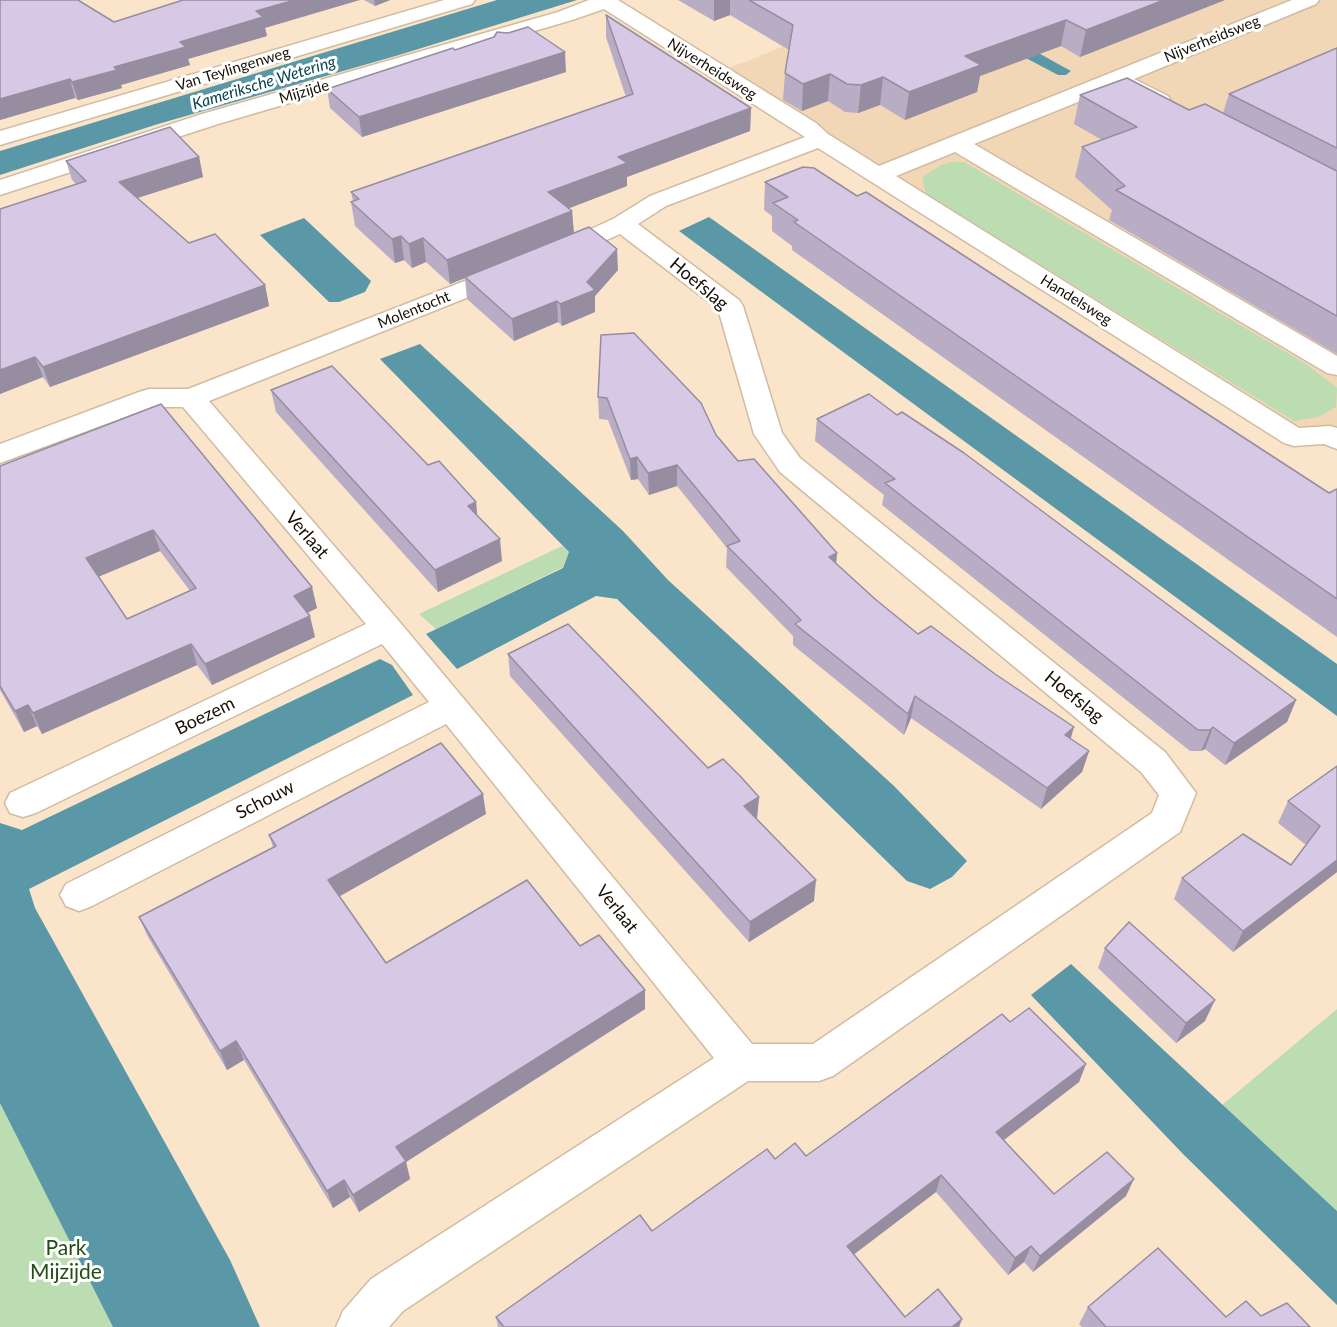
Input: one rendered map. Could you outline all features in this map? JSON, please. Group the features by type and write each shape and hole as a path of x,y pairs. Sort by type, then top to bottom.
{"street":[{"name":"Van Teylingenweg","path":"0,138 465,0"},
{"name":"Nijverheidsweg","path":"606,0 808,128 820,139"},
{"name":"Mijzijde","path":"0,188 210,119 565,16 606,0"},
{"name":"Nijverheidsweg","path":"878,175 1308,0"},
{"path":"1116,79 1179,111"},
{"name":"Handelsweg","path":"820,139 1294,437 1335,436"},
{"name":"Molentocht","path":"0,454 149,398 191,398 592,239 622,224 658,201 820,139"},
{"path":"956,143 1337,367"},
{"name":"Hoefslag","path":"622,224 730,306 768,434 790,465 1153,762 1178,793 1167,822 819,1063 742,1062"},
{"name":"Verlaat","path":"191,398 387,628 742,1062"},
{"name":"Boezem","path":"23,803 387,628"},
{"name":"Schouw","path":"79,895 450,706"},
{"path":"359,1327 387,1295 742,1062"}],"shaded area":[{"path":"894,0 971,29 1058,75 1066,75 1071,71 950,4 958,0 1337,0 1337,436 1294,437 716,72 748,61"}],"green space":[{"path":"964,162 1306,364 1337,388 1336,407 1318,417 1294,421 926,194 922,177 941,165"},
{"path":"562,546 569,552 563,567 436,629 419,614"},
{"name":"Park Mijzijde","path":"0,960 169,1327 0,1327"},
{"path":"1337,1009 1337,1211 1222,1105"}],"water":[{"name":"Kameriksche Wetering","path":"497,0 577,0 399,55 158,124 0,175 0,151"},
{"path":"951,4 1071,71 1066,75 1058,75 971,29"},
{"path":"709,217 1337,664 1337,716 679,231"},
{"path":"304,218 371,281 365,292 339,302 329,302 260,235"},
{"path":"420,344 623,531 668,580 894,786 967,861 952,877 930,889 907,881 617,599 596,596 457,669 426,634 563,568 569,552 380,359"},
{"path":"380,659 392,665 413,695 29,889 35,908 230,1260 260,1327 113,1327 0,1103 0,823 22,830"},
{"path":"1071,964 1337,1211 1337,1305 1183,1154 1031,995"}],"building":[{"path":"0,0 78,0 114,22 183,0 295,0 256,11 263,17 180,42 186,47 114,67 117,70 72,82 70,79 0,99"},
{"path":"749,0 1164,0 1086,30 1066,20 965,56 981,65 909,92 883,77 861,85 847,84 830,74 803,84 785,73 793,25"},
{"path":"606,15 751,108 618,157 627,163 548,192 572,211 447,260 423,238 409,244 401,236 392,239 351,202 359,199 351,192 633,94"},
{"path":"528,27 565,52 359,117 327,89 494,37 497,32 508,33"},
{"path":"1337,48 1337,148 1229,94"},
{"path":"1127,78 1189,110 1205,104 1337,171 1337,316 1116,190 1125,186 1082,147 1137,127 1080,95"},
{"path":"170,127 199,157 119,182 189,243 215,234 265,285 43,367 35,357 0,370 0,209 86,181 66,161"},
{"path":"803,167 814,168 857,196 866,192 1329,493 1337,489 1337,599 794,222 798,220 773,203 788,197 765,182"},
{"path":"589,227 617,249 587,282 595,290 560,304 557,301 512,319 465,277"},
{"path":"634,333 701,403 716,435 738,461 754,459 837,553 829,557 918,634 931,626 995,674 1074,727 1065,735 1089,751 1047,788 915,696 908,714 795,624 801,620 727,546 740,541 677,465 648,473 637,457 630,459 607,398 598,397 601,335"},
{"path":"332,366 428,465 439,461 476,502 468,506 500,539 435,570 271,390"},
{"path":"869,394 897,415 902,412 964,453 1296,700 1234,743 1213,727 1210,730 1198,730 885,483 895,479 817,419"},
{"path":"161,404 312,587 294,596 310,616 205,664 191,644 33,713 28,705 15,711 0,686 0,466","holes":["153,530 196,588 127,619 86,558"]},
{"path":"568,624 708,768 723,759 741,777 759,797 744,806 816,880 750,922 508,654"},
{"path":"441,743 483,794 328,880 386,963 527,880 580,946 599,935 645,990 396,1147 406,1161 353,1195 344,1180 327,1191 236,1041 220,1051 139,917 276,846 269,835"},
{"path":"1337,766 1337,860 1243,931 1182,878 1243,834 1291,865 1320,826 1288,801"},
{"path":"1129,922 1215,1000 1186,1023 1105,948"},
{"path":"1029,1008 1086,1064 996,1132 1054,1194 1107,1152 1134,1179 1040,1256 1031,1246 1015,1258 941,1175 847,1246 905,1317 938,1289 962,1319 952,1327 504,1327 496,1317 640,1215 652,1231 767,1149 775,1159 795,1143 806,1156 1002,1014 1010,1022"},
{"path":"1158,1248 1226,1317 1246,1301 1261,1316 1287,1303 1310,1327 1106,1327 1088,1307"}]}
